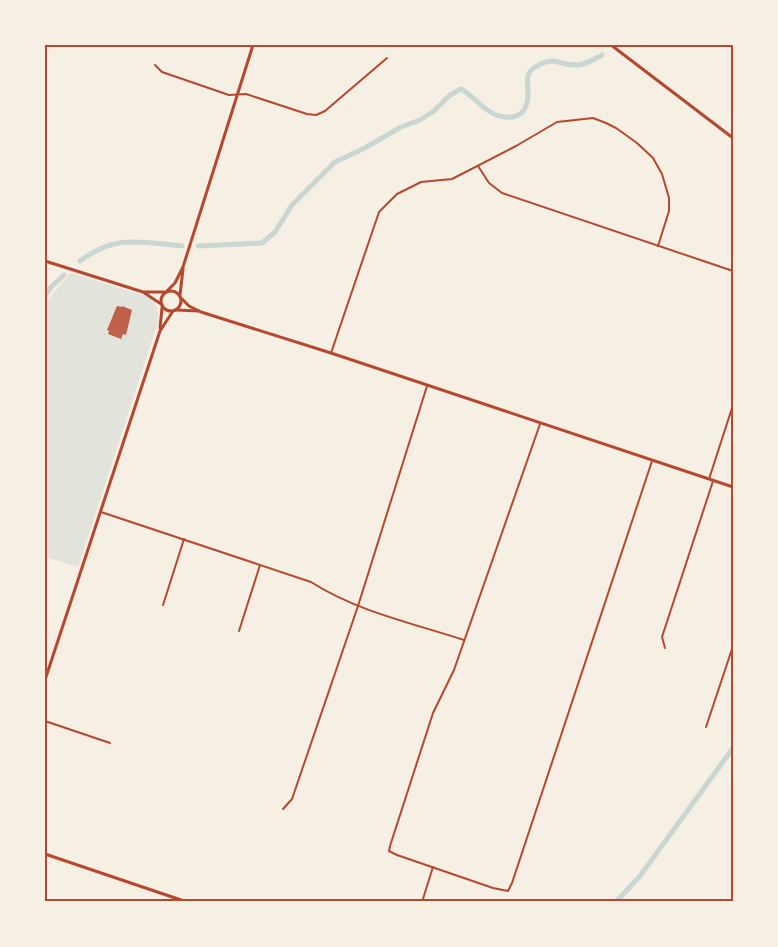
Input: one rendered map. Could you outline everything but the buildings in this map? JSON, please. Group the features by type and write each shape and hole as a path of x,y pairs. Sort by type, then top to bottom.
{"main road":[{"path":"45,680 160,331 161,298 175,283 183,267 253,45"},
{"path":"611,45 733,138"},
{"path":"45,261 143,292 167,311 201,312"},
{"path":"160,331 180,305 183,267"},
{"path":"143,292 174,291 189,306 201,312 733,487"},
{"path":"45,854 187,902"}],"street":[{"path":"155,65 162,72 229,95 246,94 311,115 321,114 387,58"},
{"path":"331,353 379,212 397,194 421,182 452,178 516,146 557,122 593,118 616,128 646,150 653,158 667,186 669,211 658,246"},
{"path":"478,166 489,183 502,193 733,271"},
{"path":"284,809 292,799 358,606 427,386"},
{"path":"709,479 733,405"},
{"path":"540,423 454,670 433,713 389,851 493,888 507,891 513,878 652,461"},
{"path":"665,648 662,637 713,481"},
{"path":"100,512 260,564 310,582 333,596 358,606 464,640"},
{"path":"163,605 185,538"},
{"path":"239,631 260,564"},
{"path":"706,727 733,646"},
{"path":"45,721 110,743"},
{"path":"422,902 433,867"}],"shaded area":[{"path":"70,273 149,297 156,305 158,315 158,322 78,567 45,557 45,303"}],"waterway":[{"path":"198,246 262,243 275,232 292,205 335,162 401,127 420,120 434,111 450,95 461,89 494,114 514,117 525,109 528,100 528,76 534,68 549,61 580,65 602,55"},
{"path":"80,261 93,252 117,243 140,242 182,246"},
{"path":"45,296 64,275"},
{"path":"616,902 640,876 733,748"}]}
